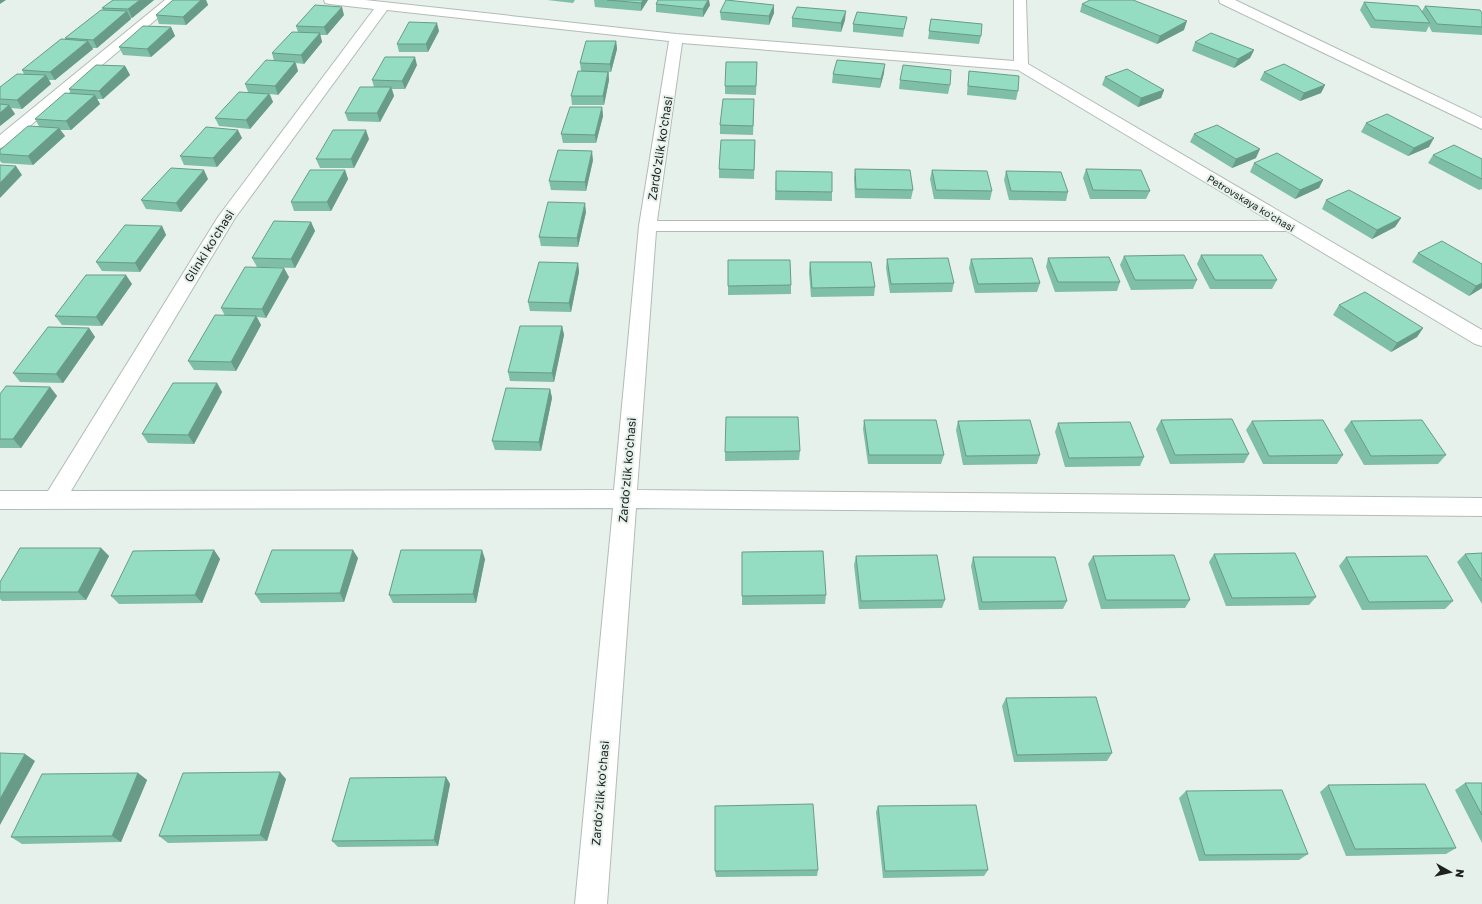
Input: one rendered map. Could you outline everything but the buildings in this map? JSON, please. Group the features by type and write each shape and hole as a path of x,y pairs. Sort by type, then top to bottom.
{"street":[{"path":"0,143 173,0"},
{"path":"330,0 676,38 1021,66 1020,0"},
{"path":"1225,0 1482,124"},
{"name":"Glinki ko'chasi","path":"54,500 227,217 383,6"},
{"name":"Zardo'zlik ko'chasi","path":"591,904 648,226 676,38"},
{"name":"Petrovskaya ko'chasi","path":"1021,66 1482,339"},
{"path":"648,226 1290,226"},
{"path":"0,500 625,499 1482,507"}]}
